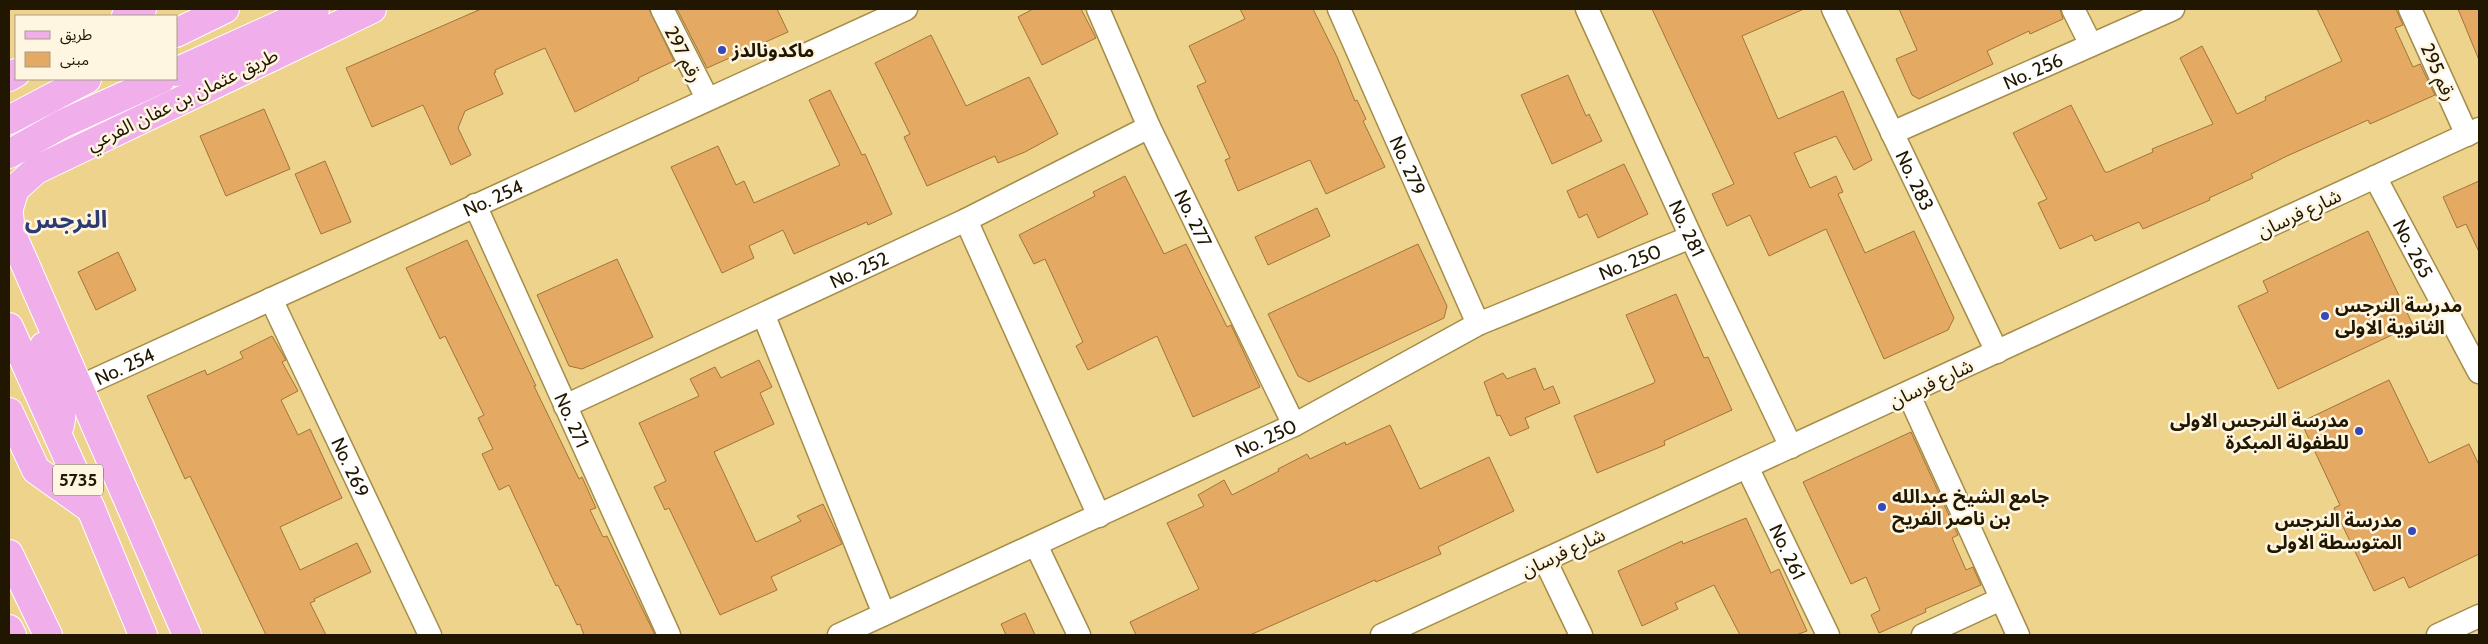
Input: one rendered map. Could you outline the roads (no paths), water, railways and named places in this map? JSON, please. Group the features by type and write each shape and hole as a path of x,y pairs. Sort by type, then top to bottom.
{"main road":[{"path":"128,15 142,9"},
{"path":"178,32 226,9"},
{"path":"178,71 315,9"},
{"name":"طريق عثمان بن عفان الفرعي","path":"10,218 15,189 36,170 148,114 372,9"},
{"path":"9,120 85,80"},
{"path":"9,154 62,124 159,80"},
{"path":"10,218 79,387 187,635"},
{"path":"10,218 12,255 60,397 62,415 58,434"},
{"name":"5735","path":"9,326 91,509 143,635"},
{"path":"9,365 17,374 34,383"},
{"path":"9,412 36,470 91,509"},
{"path":"9,554 48,635"},
{"path":"9,629 12,635"}],"street":[{"name":"رقم 297","path":"662,9 707,98"},
{"name":"No. 254","path":"79,387 707,98 906,9"},
{"name":"No. 277","path":"1098,9 1149,127 1294,425"},
{"name":"No. 279","path":"1339,9 1478,324"},
{"name":"No. 281","path":"1587,9 1691,237 1792,447"},
{"name":"No. 283","path":"1833,9 1997,352"},
{"path":"2073,9 2091,45"},
{"name":"No. 256","path":"1892,133 2173,9"},
{"name":"رقم 295","path":"2410,9 2473,132"},
{"name":"No. 252","path":"565,406 764,316 966,220 1149,127"},
{"name":"شارع فرسان","path":"1382,635 2473,132"},
{"name":"No. 265","path":"2375,177 2479,372"},
{"name":"No. 271","path":"475,205 669,635"},
{"path":"966,220 1100,516"},
{"name":"No. 250","path":"839,635 1294,425 1478,324 1691,237"},
{"name":"No. 269","path":"271,299 430,635"},
{"path":"764,316 884,614"},
{"path":"1908,393 2018,635"},
{"name":"No. 261","path":"1747,467 1828,635"},
{"path":"1036,545 1079,635"},
{"path":"1545,560 1581,635"},
{"path":"1923,635 2001,599"},
{"path":"2438,635 2479,616"}],"place":[{"name":"ماكدونالدز","path":"722,50"},
{"name":"مدرسة النرجس الثانوية الاولى","path":"2325,316"},
{"name":"مدرسة النرجس الاولى للطفولة المبكرة","path":"2359,431"},
{"name":"جامع الشيخ عبدالله بن ناصر الفريح","path":"1882,507"},
{"name":"مدرسة النرجس المتوسطة الاولى","path":"2412,531"}],"district":[{"name":"النرجس","path":"66,220"}]}
